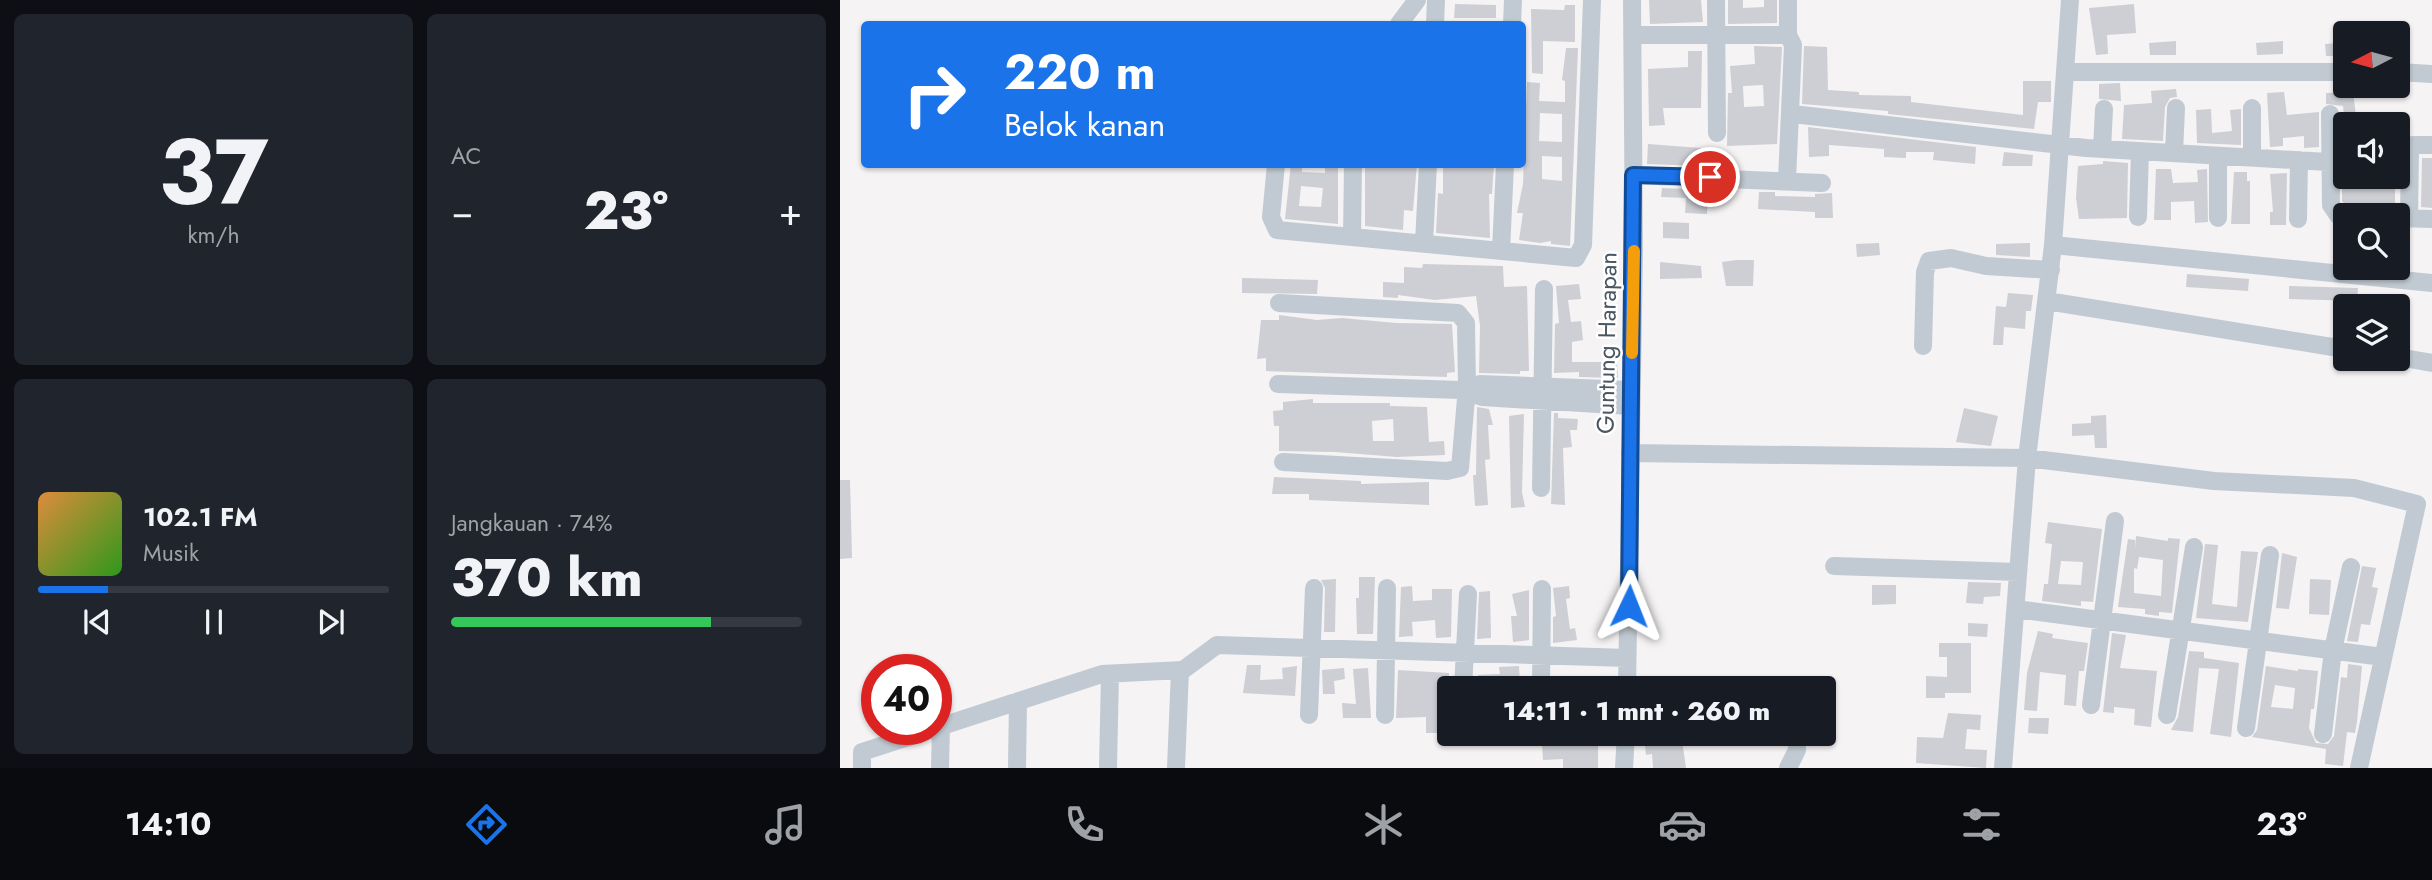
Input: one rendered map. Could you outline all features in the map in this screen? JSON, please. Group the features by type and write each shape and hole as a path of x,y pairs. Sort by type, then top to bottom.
{"street":[{"path":"1401,21 1417,0"},
{"path":"1435,21 1436,0"},
{"path":"1512,21 1513,0"},
{"path":"1276,168 1271,210 1276,229 1573,258 1581,253 1592,0"},
{"name":"Guntung Harapan","path":"1627,676 1631,554 1632,0"},
{"path":"1716,0 1717,133"},
{"path":"1787,180 1793,114 1793,45 1788,35 1788,0"},
{"path":"2003,768 2027,458 2051,270 2070,0"},
{"path":"1632,35 1788,35"},
{"path":"2066,72 2333,72"},
{"path":"2410,73 2432,74"},
{"path":"2175,153 2176,108"},
{"path":"2252,108 2252,158"},
{"path":"2102,149 2104,109"},
{"path":"1793,114 2102,149 2328,162"},
{"path":"2330,114 2328,162 2333,208"},
{"path":"2404,203 2410,147 2432,145"},
{"path":"2138,217 2140,151"},
{"path":"2218,156 2218,218"},
{"path":"2298,219 2299,160"},
{"path":"1352,237 1353,168"},
{"path":"1424,243 1428,168"},
{"path":"1501,251 1505,168"},
{"path":"1633,175 1822,183"},
{"path":"2410,217 2432,219"},
{"path":"2053,245 2432,283"},
{"path":"1923,346 1925,272 1929,261 1951,258 1986,266 2051,270"},
{"path":"1541,488 1544,289"},
{"path":"2047,301 2333,347"},
{"path":"1279,303 1458,313 1466,323 1461,464 1456,470 1283,462"},
{"path":"2410,359 2432,363"},
{"path":"1279,384 1465,390 1482,397 1543,393 1631,398"},
{"path":"1630,453 2027,458 2214,481 2354,488 2425,505 2383,657 2359,768"},
{"path":"2091,705 2115,521"},
{"path":"2166,715 2194,547"},
{"path":"2246,728 2270,555"},
{"path":"1834,566 2018,572"},
{"path":"2323,734 2333,650 2351,566"},
{"path":"1309,715 1314,646 1314,588"},
{"path":"1385,715 1387,588"},
{"path":"1541,676 1542,589"},
{"path":"1463,676 1468,594"},
{"path":"2017,609 2383,657"},
{"path":"952,723 1110,674 1180,670 1217,645 1627,658"},
{"path":"1175,768 1180,670"},
{"path":"1108,768 1110,674"},
{"path":"1017,768 1018,701"},
{"path":"862,768 862,752 884,745"},
{"path":"938,745 940,768"},
{"path":"1624,768 1625,746"},
{"path":"1788,768 1797,746"}],"building":[{"path":"1649,0 1701,0 1703,22 1650,24"},
{"path":"1728,0 1743,0 1743,8 1764,7 1764,0 1777,0 1777,23 1728,24"},
{"path":"1455,4 1496,5 1496,18 1454,18"},
{"path":"2134,4 2136,33 2107,35 2108,54 2096,55 2089,8"},
{"path":"1565,5 1575,5 1575,42 1543,41 1543,74 1532,73 1531,9 1564,10"},
{"path":"2176,41 2176,55 2150,55 2149,43"},
{"path":"2283,41 2283,54 2257,55 2256,43"},
{"path":"2325,44 2333,44 2333,56 2326,56"},
{"path":"1754,46 1782,47 1777,144 1727,146 1728,93 1732,93 1730,66 1755,64","holes":["1763,85 1764,106 1744,107 1743,86"]},
{"path":"1804,46 1827,47 1828,90 1859,92 1859,95 1911,96 1911,102 2023,115 2023,81 2051,81 2051,102 2038,102 2034,129 1888,114 1888,111 1802,104"},
{"path":"1566,48 1578,48 1570,246 1551,244 1551,241 1540,243 1519,240 1523,213 1517,213 1524,168 1526,168 1527,82 1540,83 1539,101 1565,102 1565,81 1562,80","holes":["1540,113 1562,114 1562,142 1539,141","1542,156 1562,157 1562,181 1542,179"]},
{"path":"1688,51 1702,51 1701,108 1663,108 1665,125 1649,126 1648,69 1688,67"},
{"path":"2120,83 2121,101 2099,99 2099,84"},
{"path":"2176,89 2177,97 2170,98 2165,107 2163,141 2122,139 2124,105 2152,103 2151,91"},
{"path":"2284,92 2287,115 2319,112 2319,147 2304,148 2304,136 2283,138 2283,146 2270,147 2267,93"},
{"path":"2326,93 2333,93 2333,98 2354,98 2356,112 2344,112 2343,106 2326,104"},
{"path":"2211,109 2212,133 2232,131 2230,110 2241,109 2241,145 2197,143 2196,110"},
{"path":"1808,127 1976,147 1975,164 1933,160 1934,152 1906,152 1906,158 1884,157 1884,149 1829,145 1829,156 1809,157"},
{"path":"1648,144 1701,148 1700,166 1647,164"},
{"path":"2004,152 2033,155 2032,166 2002,166"},
{"path":"2422,158 2432,158 2432,208 2421,207"},
{"path":"2103,161 2128,163 2127,218 2079,219 2076,198 2078,166 2103,164"},
{"path":"1291,168 1302,168 1302,172 1325,173 1325,168 1338,168 1338,224 1285,219","holes":["1301,186 1323,188 1321,207 1299,206"]},
{"path":"1365,168 1417,168 1413,211 1404,210 1403,230 1365,226"},
{"path":"1443,168 1494,168 1492,194 1489,194 1490,238 1436,233 1438,193 1443,194"},
{"path":"2156,169 2171,169 2173,183 2198,182 2197,170 2207,169 2208,222 2195,223 2194,201 2171,202 2171,220 2154,220"},
{"path":"2234,172 2247,172 2247,181 2250,181 2250,224 2231,224"},
{"path":"2287,173 2286,225 2270,225 2270,212 2273,212 2270,174"},
{"path":"1662,188 1708,190 1707,214 1685,213 1686,198 1661,197"},
{"path":"2342,189 2395,189 2395,203 2342,201"},
{"path":"1759,192 1775,192 1775,196 1815,197 1815,194 1832,193 1833,218 1815,218 1815,212 1758,209"},
{"path":"1663,222 1689,223 1689,239 1663,238"},
{"path":"1879,243 1880,255 1857,257 1856,244"},
{"path":"2030,243 2030,257 1996,255 1996,244"},
{"path":"1754,260 1753,286 1726,286 1722,262"},
{"path":"1660,262 1701,266 1702,278 1660,279"},
{"path":"1423,264 1503,266 1504,287 1527,286 1529,371 1520,371 1520,374 1479,373 1480,326 1476,296 1435,300 1398,295 1398,298 1383,297 1383,282 1404,283 1404,267 1422,268"},
{"path":"2187,274 2249,279 2248,291 2186,287"},
{"path":"1242,278 1318,280 1317,294 1242,293"},
{"path":"1579,284 1581,299 1568,300 1571,322 1581,321 1583,340 1572,342 1572,362 1617,362 1618,378 1579,377 1579,372 1554,373 1555,324 1559,323 1556,286"},
{"path":"2289,286 2358,288 2358,294 2333,294 2333,300 2289,299"},
{"path":"2008,293 2033,295 2031,311 2026,311 2025,329 2004,327 2003,345 1993,345 1996,306 2006,307"},
{"path":"1279,315 1317,320 1342,318 1452,324 1455,372 1447,373 1447,377 1266,371 1266,358 1257,359 1261,320 1279,320"},
{"path":"1313,399 1313,403 1390,403 1390,406 1427,407 1429,442 1444,441 1445,455 1397,457 1279,451 1279,426 1274,426 1273,411 1283,410 1283,402","holes":["1393,419 1394,441 1373,441 1372,421"]},
{"path":"1477,407 1489,409 1493,425 1488,425 1490,459 1485,460 1488,505 1475,506 1473,475 1476,475"},
{"path":"1964,408 1998,416 1991,446 1956,442"},
{"path":"1554,413 1558,413 1558,418 1578,419 1577,430 1570,430 1572,447 1563,448 1565,505 1551,504"},
{"path":"1524,414 1522,492 1525,507 1511,508 1509,416"},
{"path":"2106,415 2107,448 2095,448 2094,435 2072,436 2072,424 2091,423 2091,416"},
{"path":"1274,477 1361,481 1361,484 1429,482 1429,505 1309,500 1309,494 1272,494"},
{"path":"840,480 850,480 852,558 840,559"},
{"path":"2048,522 2102,529 2093,602 2081,601 2081,606 2042,601 2044,584 2048,584 2052,544 2045,543","holes":["2061,561 2083,562 2081,585 2058,584"]},
{"path":"2136,536 2168,541 2168,538 2180,539 2172,613 2159,612 2159,616 2145,614 2145,609 2118,607 2128,539 2135,540 2135,549","holes":["2139,557 2163,560 2161,596 2134,593 2134,568 2137,569"]},
{"path":"2205,544 2218,545 2212,604 2237,607 2241,551 2258,552 2248,622 2196,618"},
{"path":"2282,553 2297,557 2289,609 2276,608"},
{"path":"2362,566 2376,568 2372,587 2378,588 2370,625 2361,624 2358,642 2347,641"},
{"path":"1359,577 1375,577 1373,634 1357,634 1356,598 1359,598"},
{"path":"1336,579 1335,632 1324,632 1325,588 1321,580"},
{"path":"2310,579 2331,580 2329,615 2309,614"},
{"path":"1968,582 2001,583 2000,596 1984,597 1983,604 1966,603"},
{"path":"1872,585 1896,585 1896,604 1872,605"},
{"path":"1412,586 1413,601 1432,600 1432,589 1452,589 1451,637 1436,638 1435,620 1412,622 1413,636 1399,637 1401,587"},
{"path":"1569,586 1570,598 1566,599 1570,629 1575,628 1577,640 1553,643 1553,617 1556,616 1553,588"},
{"path":"1529,590 1529,640 1513,642 1511,616 1517,616 1512,594"},
{"path":"1490,591 1491,638 1477,639 1479,592"},
{"path":"1968,623 1988,624 1987,637 1968,636"},
{"path":"2038,631 2053,634 2052,638 2088,643 2084,671 2079,671 2076,706 2064,705 2066,675 2040,672 2037,711 2024,710 2027,673"},
{"path":"2112,633 2126,635 2120,668 2157,671 2151,727 2134,725 2135,709 2114,707 2114,713 2103,712"},
{"path":"1939,643 1971,643 1971,693 1945,693 1945,698 1926,698 1926,676 1947,677 1947,657 1939,657"},
{"path":"2189,651 2204,652 2204,658 2239,663 2231,737 2210,734 2219,669 2199,668 2193,732 2171,730 2178,717"},
{"path":"2348,664 2362,666 2355,733 2347,732 2343,766 2325,764 2326,749 2252,737 2257,730 2266,666 2318,671 2309,728 2316,743 2328,744 2334,736 2341,677 2347,678","holes":["2275,685 2295,688 2293,709 2271,707"]},
{"path":"1247,665 1261,665 1260,680 1283,679 1282,668 1297,666 1295,696 1243,693"},
{"path":"1519,666 1520,676 1478,676 1500,674 1499,667"},
{"path":"1344,668 1345,679 1334,681 1335,694 1323,694 1322,670"},
{"path":"1368,668 1371,718 1343,718 1342,703 1356,704 1353,669"},
{"path":"1398,670 1449,673 1449,676 1437,676 1437,733 1426,733 1426,717 1396,718"},
{"path":"1948,713 1981,715 1980,730 1967,729 1965,749 1987,750 1986,768 1916,763 1917,737 1943,738"},
{"path":"2029,718 2049,718 2048,734 2028,733"},
{"path":"1542,746 1598,746 1598,768 1563,768 1563,759 1543,760"},
{"path":"1645,746 1683,746 1686,768 1653,768 1652,754 1646,755"}],"slow traffic":[{"path":"1632,353 1634,251"}],"route":[{"path":"1629,606 1633,175 1710,177"}]}
